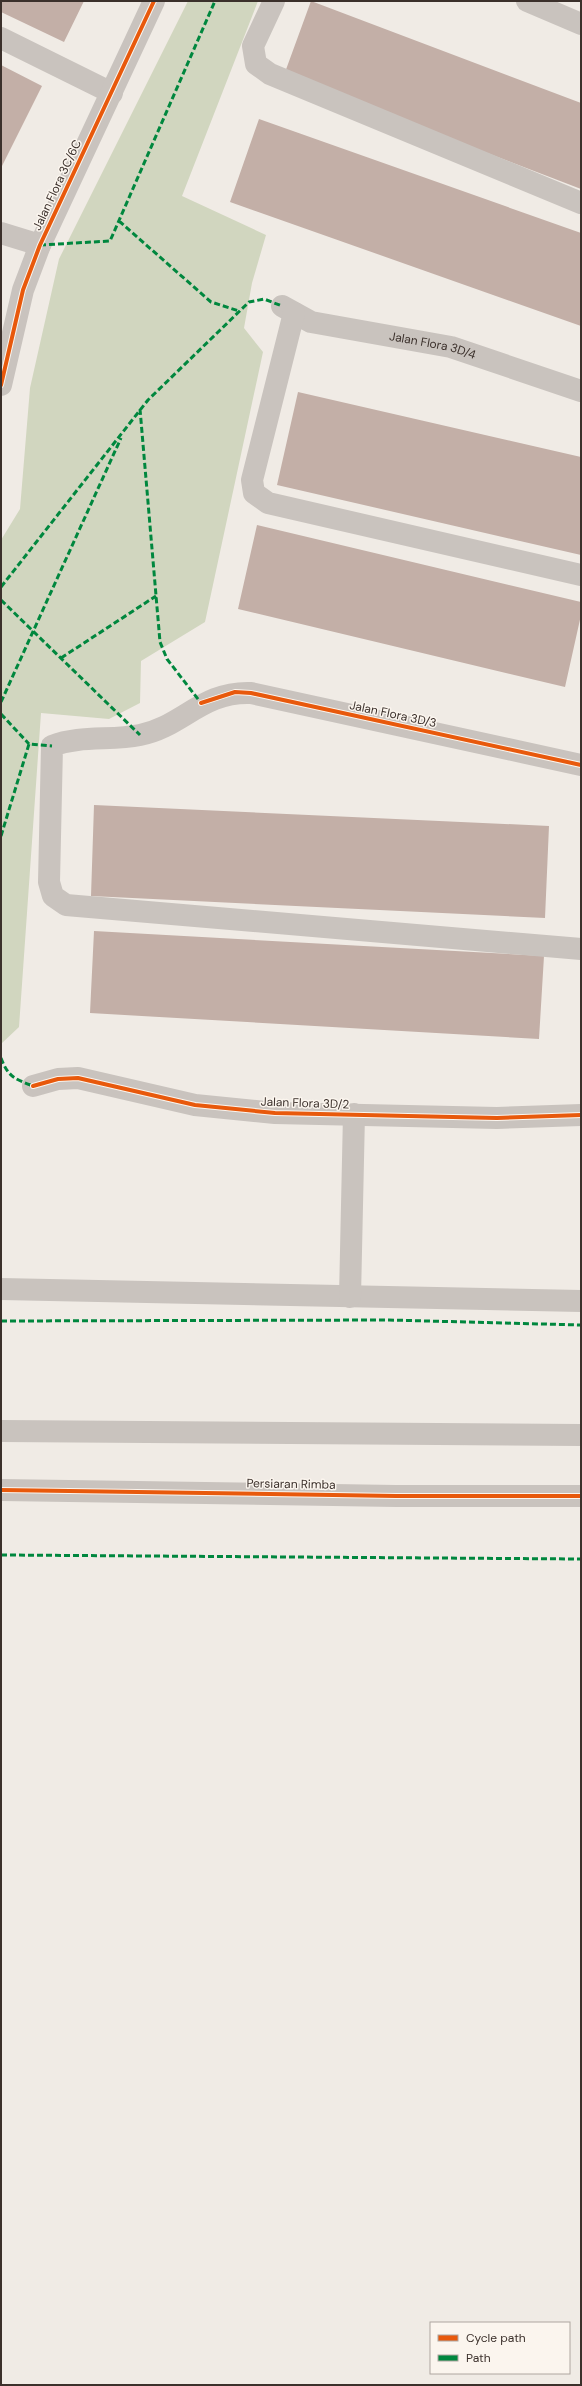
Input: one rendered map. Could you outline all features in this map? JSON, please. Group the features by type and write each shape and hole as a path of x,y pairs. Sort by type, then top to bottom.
{"street":[{"name":"Jalan Flora 3C/6C","path":"1,385 23,290 40,245 154,1"},
{"path":"274,1 253,46 256,64 270,74 581,203"},
{"path":"527,1 581,24"},
{"path":"1,38 112,93"},
{"path":"1,233 40,245"},
{"name":"Jalan Flora 3D/4","path":"581,391 452,347 398,336 324,325 311,322 288,310 252,480 254,493 268,503 581,575"},
{"name":"Jalan Flora 3D/3","path":"581,765 251,693 235,692 201,703 176,719 140,735 64,742 52,746 49,882 53,896 66,905 581,949"},
{"name":"Jalan Flora 3D/2","path":"33,1086 58,1079 78,1078 195,1105 275,1113 491,1118 581,1115"},
{"path":"350,1297 354,1114"},
{"path":"1,1289 581,1301"},
{"path":"1,1431 581,1434"},
{"name":"Persiaran Rimba","path":"1,1490 396,1496 581,1496"}],"green space":[{"path":"188,1 258,1 182,196 266,235 252,283 244,328 263,352 205,622 141,661 140,703 109,719 41,713 19,1027 1,1044 1,540 20,509 30,388 59,259"}],"building":[{"path":"1,1 84,1 64,42 1,12"},
{"path":"311,1 581,103 581,189 284,75"},
{"path":"1,65 42,86 1,168"},
{"path":"259,119 581,233 581,326 230,202"},
{"path":"298,392 581,457 581,555 277,485"},
{"path":"257,525 581,602 581,615 565,687 238,609"},
{"path":"94,805 549,826 545,918 91,896"},
{"path":"94,931 544,956 539,1039 90,1013"}],"marked path":[{"path":"40,245 110,241 215,1"},
{"path":"119,221 211,302 239,311"},
{"path":"1,587 148,400 249,302 264,299 282,306"},
{"path":"140,409 160,642 167,659 201,703"},
{"path":"1,702 121,438"},
{"path":"61,658 156,596"},
{"path":"1,600 140,735"},
{"path":"1,714 29,744"},
{"path":"1,836 29,744 52,746"},
{"path":"1,1058 9,1073 21,1081 33,1086"},
{"path":"1,1321 389,1320 581,1325"},
{"path":"1,1555 581,1559"}],"cycle path":[{"path":"1,385 23,290 40,245 154,1"},
{"path":"201,703 235,692 251,693 581,765"},
{"path":"33,1086 58,1079 78,1078 195,1105 275,1113 497,1118 581,1115"},
{"path":"1,1490 396,1496 581,1496"}]}
